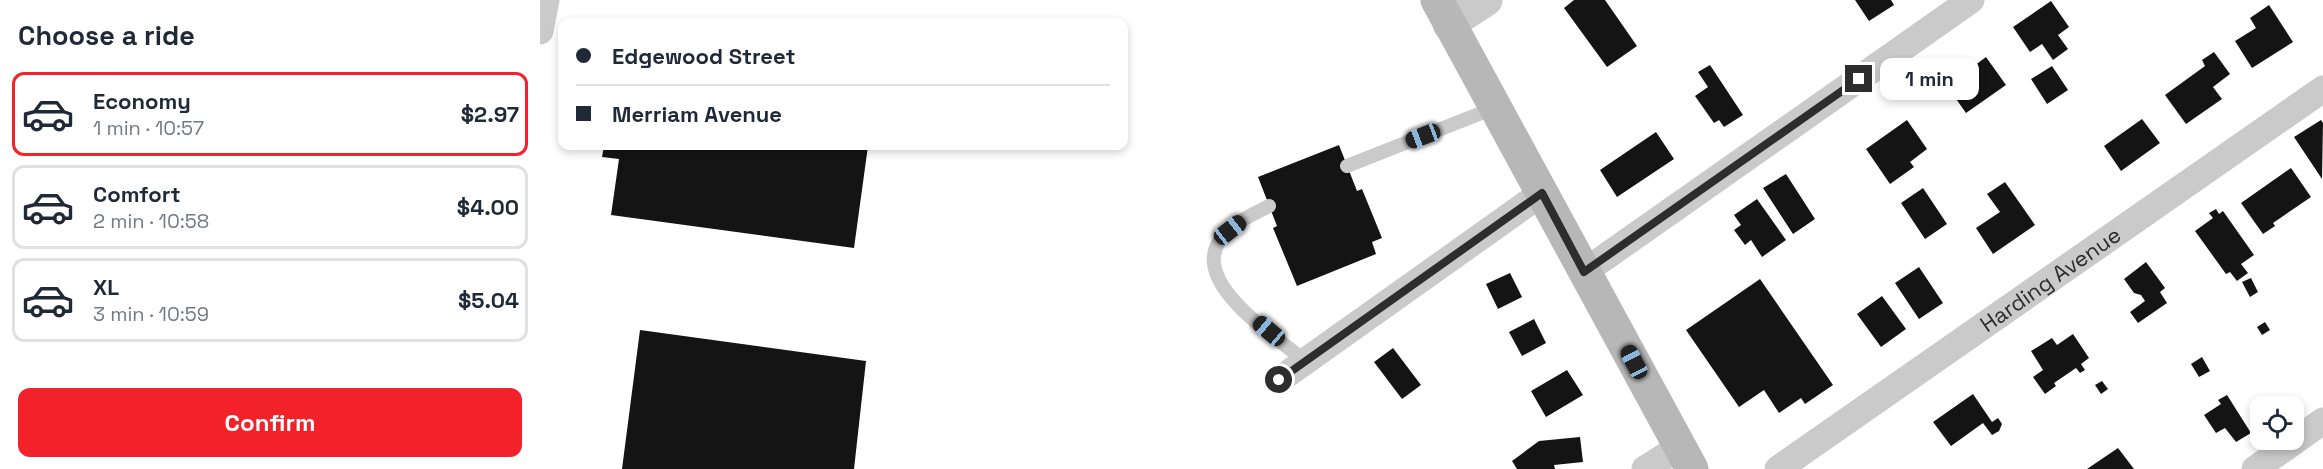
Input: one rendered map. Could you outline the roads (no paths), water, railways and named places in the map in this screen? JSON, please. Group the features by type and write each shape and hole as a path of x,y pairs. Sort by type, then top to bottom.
{"main road":[{"path":"1443,12 1686,458"}],"street":[{"path":"540,31 546,0"},
{"path":"1443,12 1486,0"},
{"path":"1584,272 1971,0"},
{"name":"Harding Avenue","path":"1778,469 2323,89"},
{"path":"1279,380 1542,193"},
{"path":"2255,469 2323,422"},
{"path":"1645,469 1686,458"}],"lane":[{"path":"1347,166 1494,108"},
{"path":"1269,206 1241,220 1220,240 1214,250 1214,270 1224,291 1233,300 1305,361"}]}
